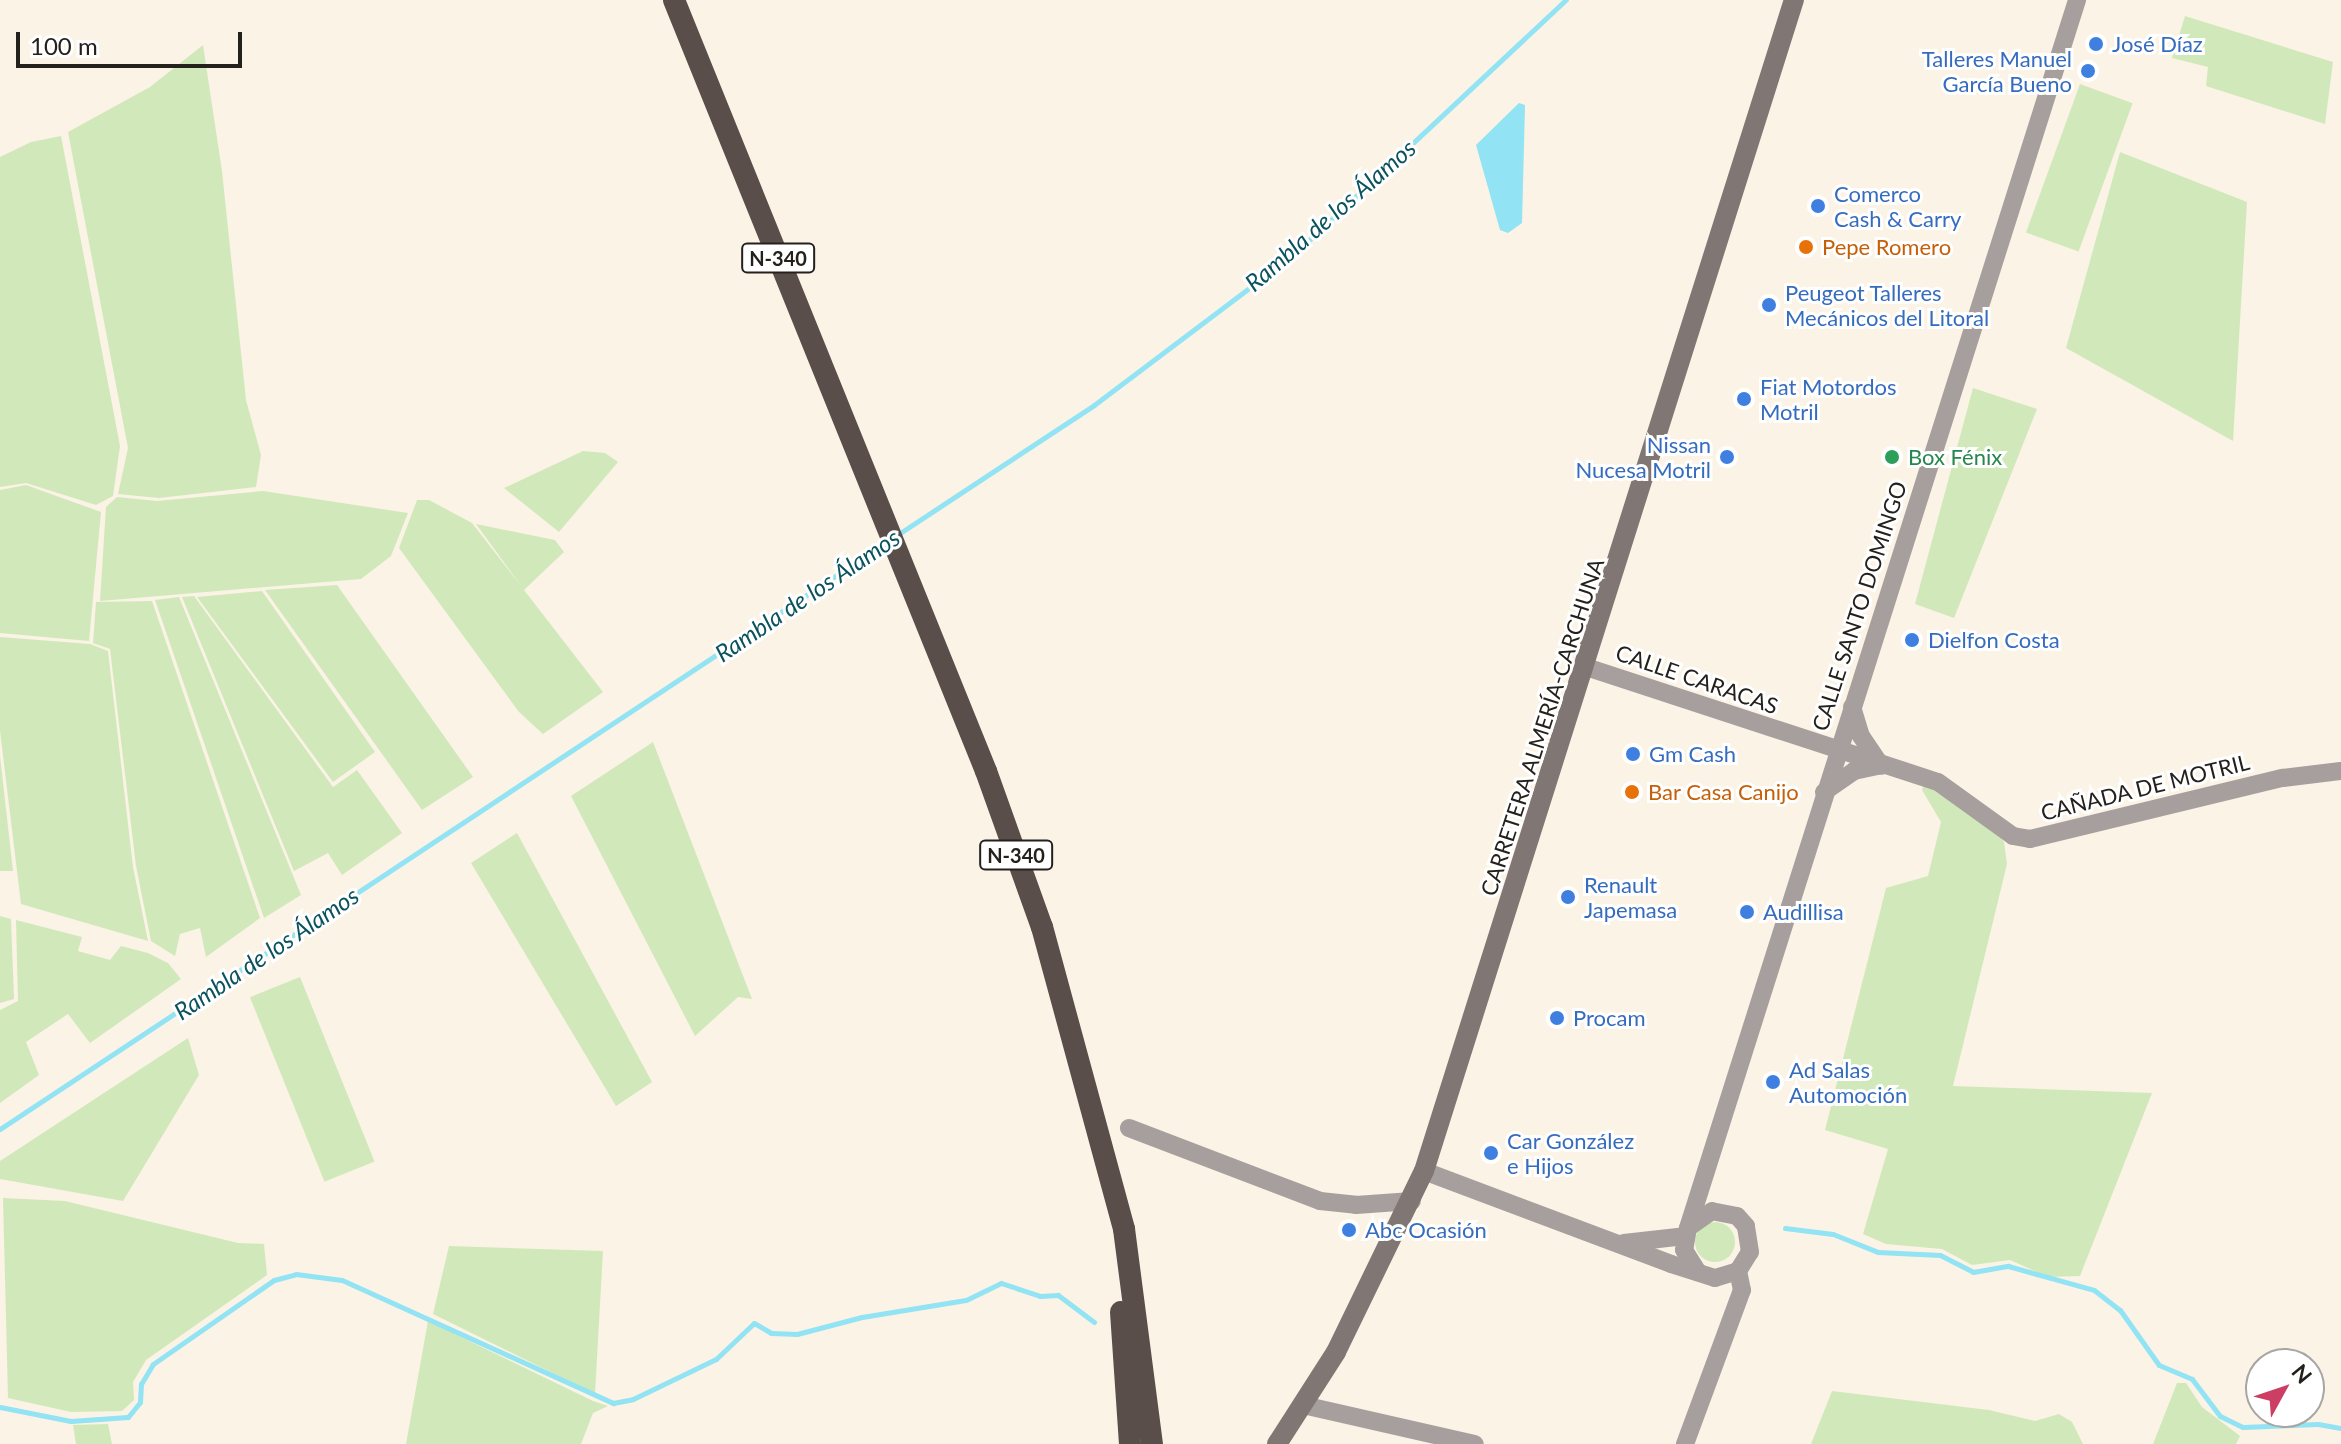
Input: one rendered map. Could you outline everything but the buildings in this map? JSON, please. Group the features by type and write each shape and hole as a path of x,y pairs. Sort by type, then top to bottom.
{"highway":[{"name":"N-340","path":"674,0 882,515 1042,927 1124,1229 1152,1444"},
{"name":"N-340","path":"1104,1155 1130,1444"}],"main road":[{"name":"CARRETERA ALMERÍA-CARCHUNA","path":"1277,1444 1303,1405 1412,1201 1424,1171 1586,667 1794,0"}],"street":[{"name":"CALLE SANTO DOMINGO","path":"1686,1232 2077,0"},
{"name":"CALLE CARACAS","path":"1586,667 1837,751"},
{"path":"1798,738 1832,733 1852,707"},
{"path":"1798,738 1818,759 1824,792 1854,771 1881,766 1861,736 1852,707"},
{"name":"CAÑADA DE MOTRIL","path":"1837,751 1938,782 2013,836 2030,839 2283,778 2341,771"},
{"path":"1129,1128 1320,1201 1356,1205 1412,1201"},
{"path":"1424,1171 1619,1244 1715,1278 1738,1271 1750,1252 1746,1226 1727,1212 1712,1211 1686,1232 1619,1244"},
{"path":"1704,1181 1712,1211"},
{"path":"1686,1232 1684,1250 1698,1272"},
{"path":"1685,1444 1742,1290 1738,1271"},
{"path":"1303,1405 1475,1444"}],"green space":[{"path":"2185,16 2333,62 2325,124 2206,86 2208,67 2172,58"},
{"path":"203,45 222,171 246,400 261,455 256,487 159,498 118,494 128,448 68,132 150,87"},
{"path":"2080,84 2133,103 2079,252 2026,232"},
{"path":"61,136 120,446 113,496 96,505 26,483 0,487 0,157 31,142"},
{"path":"2120,152 2247,202 2233,441 2066,348"},
{"path":"1973,388 2037,409 1954,618 1915,604"},
{"path":"583,451 605,453 618,462 559,532 504,488"},
{"path":"26,485 101,512 89,641 0,633 0,490"},
{"path":"263,491 408,513 391,556 361,579 100,601 106,507 117,497 157,501"},
{"path":"417,500 429,500 472,523 521,586 476,524 555,540 564,552 524,590 603,692 543,734 519,712 399,548"},
{"path":"337,585 473,777 422,810 265,590"},
{"path":"262,591 375,752 333,782 197,597"},
{"path":"194,596 333,787 357,770 402,833 342,875 328,853 294,871 182,597"},
{"path":"179,597 301,895 264,918 155,600"},
{"path":"152,601 260,918 206,957 200,928 180,934 175,956 151,941 136,866 110,649 93,643 96,602"},
{"path":"0,637 90,644 108,651 133,867 148,941 21,904 0,731"},
{"path":"653,742 752,999 738,997 695,1036 571,796"},
{"path":"0,756 13,871 0,871"},
{"path":"1924,784 1993,826 2004,842 2007,864 1953,1086 2152,1093 2080,1276 2048,1277 2010,1260 1972,1265 1942,1249 1886,1244 1863,1234 1888,1149 1825,1130 1886,888 1928,876 1941,822 1922,790"},
{"path":"517,833 652,1082 616,1106 471,863"},
{"path":"0,916 11,919 14,999 0,1003"},
{"path":"16,920 82,937 78,951 110,960 121,946 148,953 168,963 181,979 90,1043 68,1014 26,1042 39,1075 0,1103 0,1010 18,1001"},
{"path":"300,977 375,1162 324,1182 250,997"},
{"path":"188,1038 199,1075 123,1201 0,1179 0,1161"},
{"path":"3,1198 65,1201 238,1243 264,1244 267,1275 146,1360 133,1382 134,1400 122,1411 71,1412 8,1398"},
{"path":"1715,1222 1729,1228 1735,1242 1729,1256 1715,1262 1701,1256 1695,1242 1701,1228"},
{"path":"449,1246 603,1251 595,1394 433,1314"},
{"path":"428,1321 608,1406 593,1413 581,1444 406,1444"},
{"path":"2177,1383 2186,1383 2202,1407 2240,1436 2236,1444 2153,1444"},
{"path":"1832,1391 1989,1410 2035,1421 2059,1414 2072,1422 2083,1444 1811,1444"},
{"path":"108,1424 112,1444 76,1444 73,1425"}],"water":[{"path":"1519,103 1525,105 1522,223 1508,233 1500,230 1476,145"}],"waterway":[{"name":"Rambla de los Álamos","path":"897,535 1094,405 1292,256 1566,0"},
{"name":"Rambla de los Álamos","path":"0,1129 885,543"},
{"path":"1785,1228 1833,1234 1878,1252 1940,1255 1973,1272 2008,1266 2094,1290 2120,1310 2159,1365 2192,1379 2220,1416 2243,1427 2318,1424 2341,1428"},
{"path":"0,1407 71,1421 128,1417 140,1402 141,1384 153,1364 274,1280 296,1274 342,1280 613,1403 633,1399 716,1359 754,1323 771,1333 797,1334 862,1317 966,1300 1001,1283 1040,1296 1058,1295 1094,1322"}],"place":[{"name":"José Díaz","path":"2096,44"},
{"name":"Talleres Manuel García Bueno","path":"2088,71"},
{"name":"Comerco Cash & Carry","path":"1818,206"},
{"name":"Pepe Romero","path":"1806,247"},
{"name":"Peugeot Talleres Mecánicos del Litoral","path":"1769,305"},
{"name":"Fiat Motordos Motril","path":"1744,399"},
{"name":"Nissan Nucesa Motril","path":"1727,457"},
{"name":"Box Fénix","path":"1892,457"},
{"name":"Dielfon Costa","path":"1912,640"},
{"name":"Gm Cash","path":"1633,754"},
{"name":"Bar Casa Canijo","path":"1632,792"},
{"name":"Renault Japemasa","path":"1568,897"},
{"name":"Audillisa","path":"1747,912"},
{"name":"Procam","path":"1557,1018"},
{"name":"Ad Salas Automoción","path":"1773,1082"},
{"name":"Car González e Hijos","path":"1491,1153"},
{"name":"Abc Ocasión","path":"1349,1230"}]}
